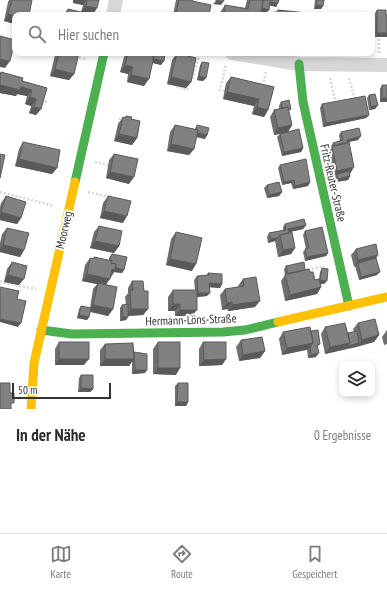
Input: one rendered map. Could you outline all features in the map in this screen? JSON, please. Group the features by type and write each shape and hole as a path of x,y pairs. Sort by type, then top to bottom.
{"street":[{"path":"114,12 116,0"},
{"name":"Moorweg","path":"31,409 34,363 103,56"},
{"path":"229,57 327,66 383,65"},
{"name":"Fritz-Reuter-Straße","path":"299,64 303,102 349,306"},
{"name":"Hermann-Löns-Straße","path":"41,330 72,334 223,332 245,330 387,297"}],"path":[{"path":"379,30 383,65"},
{"path":"73,56 102,63"},
{"path":"176,86 187,90 193,77 199,56"},
{"path":"225,91 220,90 229,57"},
{"path":"261,92 268,60"},
{"path":"346,65 355,101"},
{"path":"327,66 336,104"},
{"path":"189,76 193,77"},
{"path":"41,101 50,102"},
{"path":"120,118 119,123 121,123"},
{"path":"73,188 116,199"},
{"path":"0,192 68,209"},
{"path":"309,276 308,269 339,262"},
{"path":"0,280 4,283 20,287 24,286 50,292"},
{"path":"24,280 24,286"}],"building":[{"path":"12,0 32,0 30,12 12,12 12,15 8,14"},
{"path":"87,0 99,0 97,8 86,6"},
{"path":"179,0 193,0 192,1 211,5 210,12 176,12"},
{"path":"216,0 224,0 223,2"},
{"path":"250,0 263,0 261,12 224,12 225,5 248,9"},
{"path":"263,0 279,0 278,3 270,2 269,10 262,8"},
{"path":"317,0 324,0 323,6 316,5"},
{"path":"68,9 80,12 67,12"},
{"path":"278,10 298,12 278,12"},
{"path":"377,10 386,10 387,33 377,33"},
{"path":"0,36 12,39 12,53 10,61 0,59"},
{"path":"58,56 78,56 74,74 55,69"},
{"path":"127,56 154,56 149,79 131,75 133,67 125,65"},
{"path":"154,56 165,56 164,61 153,59"},
{"path":"176,56 188,56 196,58 191,82 171,77"},
{"path":"202,62 209,63 206,78 199,76"},
{"path":"1,72 23,78 22,81 47,88 41,109 34,107 36,99 30,97 32,90 21,87 20,90 0,85"},
{"path":"231,77 274,87 268,110 257,107 259,99 227,92"},
{"path":"382,85 387,85 387,98 382,98"},
{"path":"375,94 378,105 371,107 369,95"},
{"path":"365,96 369,115 326,123 322,104"},
{"path":"289,100 291,109 289,110 288,107 282,108 281,102"},
{"path":"288,107 292,125 278,128 274,110"},
{"path":"126,116 140,121 137,138 119,134 123,117 126,118"},
{"path":"175,125 198,130 194,149 171,144"},
{"path":"197,125 209,128 207,135 197,133"},
{"path":"359,128 361,136 347,140 348,143 334,146 333,143 343,140 341,132"},
{"path":"299,129 303,148 284,152 280,134"},
{"path":"23,142 60,150 57,168 19,159"},
{"path":"349,142 354,167 337,171 332,146"},
{"path":"0,154 5,155 0,178"},
{"path":"114,154 138,159 134,177 110,172"},
{"path":"306,159 310,182 295,186 294,180 284,182 280,165"},
{"path":"349,171 350,176 338,179 337,174"},
{"path":"279,182 282,192 269,195 267,185"},
{"path":"6,196 26,202 21,218 1,212"},
{"path":"108,196 131,201 127,216 104,211"},
{"path":"304,219 306,225 288,229 289,233 271,239 269,233 286,230 285,224"},
{"path":"99,226 122,231 119,246 95,241"},
{"path":"322,227 328,253 307,257 305,249 309,248 305,231"},
{"path":"7,228 29,233 24,250 3,245"},
{"path":"176,232 202,238 196,264 170,259"},
{"path":"292,232 295,248 283,250 280,235"},
{"path":"376,244 378,255 358,260 356,249"},
{"path":"112,254 127,257 124,270 116,268 116,264 111,263 112,261 110,260"},
{"path":"94,257 112,261 111,263 116,264 115,270 112,269 110,279 87,274 90,258 94,259"},
{"path":"376,258 380,272 361,277 358,263"},
{"path":"12,262 27,266 24,279 8,275"},
{"path":"304,262 305,270 288,274 286,266"},
{"path":"322,268 328,269 327,281 320,280"},
{"path":"309,269 310,272 313,272 315,280 319,279 321,287 290,295 285,274"},
{"path":"208,273 222,274 222,284 209,283 210,293 198,293 197,276 209,275"},
{"path":"256,277 260,301 232,305 232,302 227,303 225,289 244,286 243,279"},
{"path":"132,281 143,281 144,291 148,291 148,309 131,309 130,290 133,290"},
{"path":"98,283 117,287 113,309 93,305"},
{"path":"0,287 19,291 17,299 26,301 21,323 0,319"},
{"path":"173,290 197,290 197,310 180,310 180,304 173,304"},
{"path":"128,304 128,317 123,317 122,305"},
{"path":"81,306 91,308 89,317 79,315"},
{"path":"375,319 379,335 362,340 358,323"},
{"path":"345,323 350,343 330,347 325,327"},
{"path":"310,327 313,343 287,348 283,332"},
{"path":"318,330 320,344 317,345 319,353 311,355 310,347 313,343 311,331"},
{"path":"357,331 359,343 348,346 350,343 348,333"},
{"path":"262,337 265,351 243,355 241,340"},
{"path":"59,342 89,342 89,359 59,359"},
{"path":"158,342 180,342 180,368 158,368"},
{"path":"203,342 226,342 226,359 204,360"},
{"path":"133,343 134,359 105,359 105,344"},
{"path":"134,352 147,354 147,370 135,370"},
{"path":"81,375 93,375 93,389 81,388"},
{"path":"0,383 10,383 10,393 14,393 14,403 11,403 11,409 0,409"},
{"path":"178,383 188,383 188,402 177,402"}],"traffic: fast":[{"path":"75,182 103,56"},
{"path":"299,64 303,102 349,306"},
{"path":"41,330 72,334 223,332 245,330 278,322"}],"traffic: slow":[{"path":"31,409 34,363 75,182"},
{"path":"278,322 387,297"}]}
